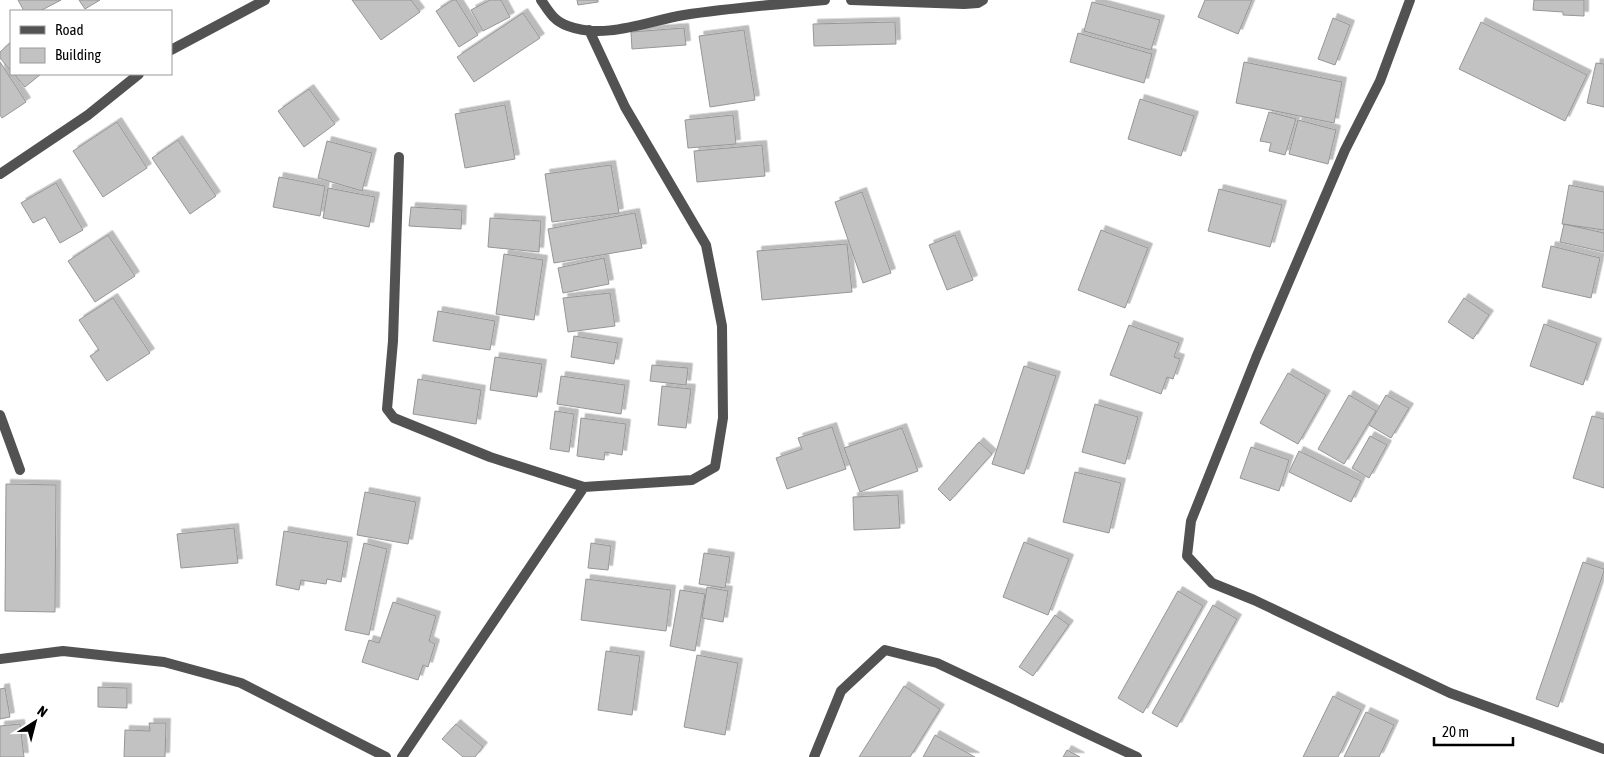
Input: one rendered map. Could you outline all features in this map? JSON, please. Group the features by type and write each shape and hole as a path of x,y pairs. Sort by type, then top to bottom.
{"street":[{"path":"172,49 265,0"},
{"path":"541,0 554,19 569,26 588,30 620,29 693,14 825,0"},
{"path":"850,0 964,4 978,3 983,0"},
{"path":"1410,0 1398,38 1380,81 1345,150 1252,367 1191,521 1187,556 1212,582 1450,693 1604,750"},
{"path":"399,157 393,341 387,409 394,418 429,433 584,487 692,480 715,467 723,418 722,326 706,245 625,107 588,30"},
{"path":"0,174 88,115 138,75"},
{"path":"0,415 20,470"},
{"path":"402,757 584,487"},
{"path":"814,757 841,691 885,650 937,663 1137,757"},
{"path":"0,659 63,651 164,662 241,683 386,757"}],"building":[{"path":"18,0 61,0 42,10 23,10"},
{"path":"79,0 100,0 85,9"},
{"path":"352,0 411,0 420,12 381,40"},
{"path":"456,0 478,35 459,47 436,11"},
{"path":"490,0 501,0 510,17 483,31 471,10"},
{"path":"577,0 598,0 598,2 578,5"},
{"path":"1205,0 1252,0 1238,34 1198,17"},
{"path":"1534,0 1584,0 1584,16 1563,15 1563,12 1533,10"},
{"path":"1092,2 1160,20 1151,50 1084,31"},
{"path":"523,13 540,38 474,82 457,57"},
{"path":"1333,18 1350,25 1335,65 1318,59"},
{"path":"895,22 896,44 814,46 813,24"},
{"path":"1481,22 1587,75 1565,121 1459,69"},
{"path":"684,28 686,45 632,49 631,32"},
{"path":"744,30 755,100 710,107 699,36"},
{"path":"1078,33 1152,54 1144,83 1070,62"},
{"path":"10,43 10,70 0,58 0,52"},
{"path":"0,62 26,102 2,118 0,115"},
{"path":"1244,62 1342,82 1334,123 1236,103"},
{"path":"1596,63 1604,64 1604,107 1587,103"},
{"path":"15,75 40,75 25,87"},
{"path":"309,89 335,124 304,147 278,111"},
{"path":"1140,99 1194,116 1181,156 1128,139"},
{"path":"505,105 515,159 465,168 455,114"},
{"path":"1269,112 1296,119 1285,155 1269,151 1271,143 1260,141"},
{"path":"733,115 736,144 688,148 685,120"},
{"path":"1298,120 1336,130 1328,164 1289,154"},
{"path":"117,122 147,168 103,197 73,151"},
{"path":"178,140 216,196 190,214 152,158"},
{"path":"327,141 372,153 362,191 318,178"},
{"path":"762,145 765,176 697,182 694,151"},
{"path":"611,165 619,213 552,222 545,174"},
{"path":"279,177 325,186 320,216 273,207"},
{"path":"56,183 83,230 60,243 45,217 33,223 21,203"},
{"path":"1569,185 1604,192 1604,230 1562,224"},
{"path":"328,188 375,197 369,227 323,218"},
{"path":"1219,189 1282,205 1270,247 1208,231"},
{"path":"862,192 891,273 863,283 835,202"},
{"path":"411,207 462,210 461,229 409,226"},
{"path":"635,213 642,248 554,263 548,229"},
{"path":"490,218 541,221 539,252 488,247"},
{"path":"1564,224 1604,233 1604,252 1560,242"},
{"path":"1101,230 1148,248 1125,308 1078,290"},
{"path":"108,235 135,276 95,302 68,261"},
{"path":"955,235 973,280 947,290 929,245"},
{"path":"847,244 852,292 762,300 757,251"},
{"path":"1551,246 1600,258 1591,298 1542,287"},
{"path":"504,254 543,260 534,320 496,314"},
{"path":"604,258 609,284 563,293 558,268"},
{"path":"610,293 615,326 568,332 563,298"},
{"path":"113,298 150,353 107,381 90,356 99,350 79,320"},
{"path":"1464,298 1489,315 1473,339 1448,322"},
{"path":"438,311 495,321 490,350 433,341"},
{"path":"1544,324 1597,343 1583,385 1530,366"},
{"path":"1129,325 1179,343 1174,357 1180,359 1173,379 1167,377 1161,394 1110,375"},
{"path":"574,336 618,343 614,364 571,357"},
{"path":"495,357 542,364 537,397 490,390"},
{"path":"652,365 688,368 686,385 650,381"},
{"path":"1024,366 1056,376 1024,474 992,464"},
{"path":"1288,373 1326,395 1298,444 1260,423"},
{"path":"561,376 625,385 621,414 557,404"},
{"path":"418,379 481,390 476,424 413,414"},
{"path":"662,386 691,389 686,428 658,425"},
{"path":"1349,395 1376,411 1344,464 1318,449"},
{"path":"1386,395 1409,408 1391,438 1369,425"},
{"path":"1095,404 1138,417 1125,464 1082,452"},
{"path":"555,411 574,414 569,452 550,449"},
{"path":"1592,416 1604,419 1604,488 1573,478"},
{"path":"581,418 626,424 622,455 605,452 604,460 577,456"},
{"path":"832,427 846,469 787,489 776,458 802,449 798,438"},
{"path":"902,428 918,471 860,492 844,448"},
{"path":"1370,436 1387,445 1369,478 1352,468"},
{"path":"979,442 992,454 950,501 938,489"},
{"path":"1251,447 1289,460 1279,491 1240,478"},
{"path":"1299,451 1361,481 1351,502 1289,472"},
{"path":"1075,472 1121,483 1109,533 1063,522"},
{"path":"6,484 56,485 55,612 5,611"},
{"path":"365,492 416,502 408,544 357,535"},
{"path":"898,495 900,528 854,530 853,497"},
{"path":"234,528 238,563 181,568 177,534"},
{"path":"284,531 348,542 341,582 327,579 326,584 301,580 299,590 276,585"},
{"path":"1024,542 1069,559 1048,615 1003,597"},
{"path":"364,543 387,549 369,635 345,630"},
{"path":"591,543 611,546 608,570 588,568"},
{"path":"704,553 730,557 725,588 699,584"},
{"path":"1583,562 1604,569 1604,571 1558,707 1536,699"},
{"path":"586,579 671,590 666,631 581,620"},
{"path":"707,587 728,591 723,622 702,618"},
{"path":"680,590 705,594 695,651 670,646"},
{"path":"1178,591 1203,606 1143,713 1118,698"},
{"path":"393,602 436,616 429,641 435,644 428,667 423,665 418,680 362,662 369,640 379,643"},
{"path":"1213,605 1237,619 1177,727 1152,713"},
{"path":"1055,615 1069,625 1033,676 1019,667"},
{"path":"606,651 640,656 632,715 598,710"},
{"path":"697,655 738,663 725,735 684,727"},
{"path":"904,686 940,709 910,757 859,757"},
{"path":"98,687 127,688 127,708 98,707"},
{"path":"5,688 10,717 0,719 0,689"},
{"path":"1333,696 1361,710 1338,757 1303,757"},
{"path":"1366,712 1394,725 1379,757 1344,757"},
{"path":"149,723 166,723 165,757 124,757 125,730 150,731"},
{"path":"20,724 24,757 0,757 0,726"},
{"path":"456,724 483,747 475,757 463,757 442,739"},
{"path":"935,735 975,757 923,757"},
{"path":"1067,750 1080,757 1063,757"}]}
